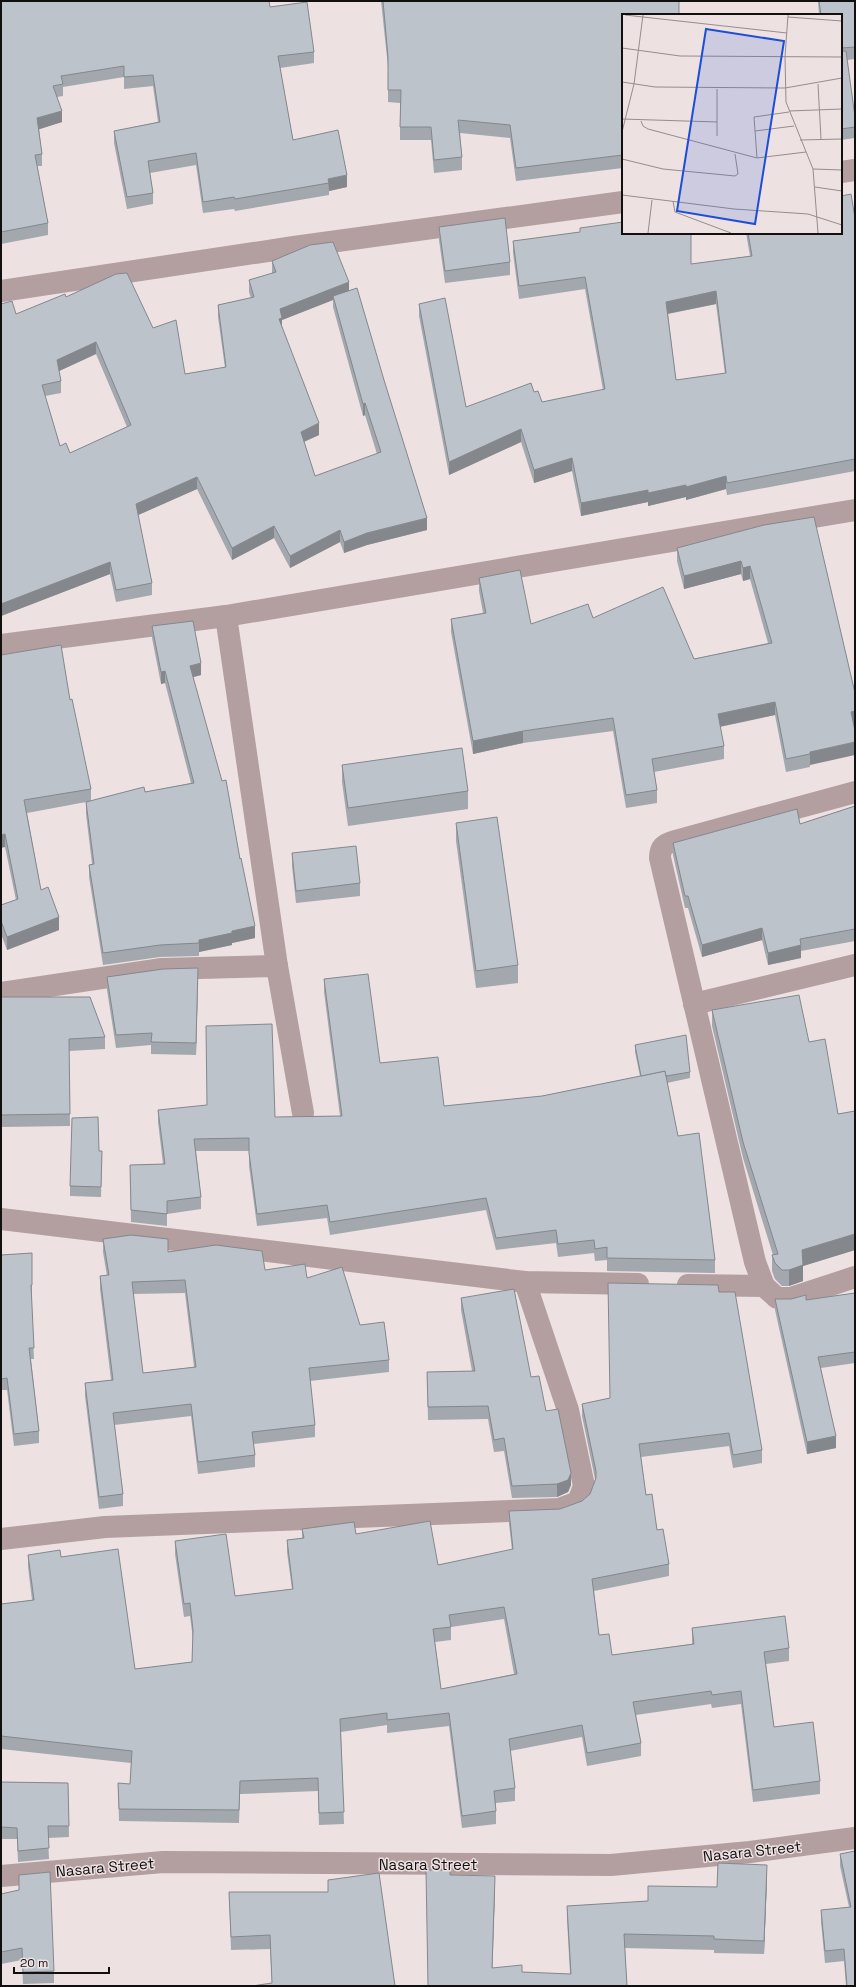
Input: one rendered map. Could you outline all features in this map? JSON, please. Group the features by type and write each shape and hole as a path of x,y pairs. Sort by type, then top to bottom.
{"street":[{"path":"842,172 855,170"},
{"path":"1,291 294,247 622,202"},
{"path":"1,645 226,616 855,510"},
{"path":"226,616 277,966 303,1113"},
{"path":"855,792 664,844 660,850 660,858 755,1262 764,1286 777,1298 791,1298 855,1277"},
{"path":"1,993 162,969 277,966"},
{"path":"694,1004 855,966"},
{"path":"1,1219 525,1282 764,1286"},
{"path":"1,1539 105,1527 559,1509 578,1502 584,1486 568,1410 525,1282"},
{"name":"Nasara Street","path":"1,1876 163,1862 610,1865 750,1852 855,1838"}],"building":[{"path":"1,1 269,1 270,7 307,2 314,52 278,56 293,140 338,130 347,175 328,179 329,183 235,199 234,197 203,202 196,153 148,161 153,193 127,197 114,131 160,122 153,75 124,77 124,66 61,76 63,84 53,86 62,111 37,118 42,154 35,155 48,223 1,232"},
{"path":"383,1 679,1 679,14 622,14 622,155 516,168 510,125 458,120 462,157 434,160 431,127 400,127 401,90 388,90 388,57"},
{"path":"819,1 855,1 855,47 842,48 842,14 821,14"},
{"path":"842,51 846,51 855,127 842,129"},
{"path":"851,194 855,218 855,459 727,483 726,476 686,487 686,485 648,493 648,490 581,503 572,458 534,470 521,429 449,462 419,304 445,298 466,407 531,383 534,392 538,391 542,402 605,389 585,277 519,286 513,241 580,232 580,228 622,222 622,234 691,234 691,264 752,256 748,234 842,234 842,196","holes":["716,291 726,373 676,380 666,302"]},
{"path":"505,218 510,262 445,271 439,227"},
{"path":"333,242 349,282 280,309 282,318 279,319 319,423 301,432 315,476 381,452 365,403 363,404 333,296 357,288 427,518 367,533 344,542 340,530 290,556 274,526 232,548 197,477 136,504 152,583 116,590 110,562 1,604 1,304 12,301 16,314 65,294 66,297 116,274 127,273 153,328 176,320 185,374 226,367 218,305 254,297 249,280 276,272 272,261 310,245","holes":["96,342 131,425 70,453 66,443 60,446 42,385 61,381 57,360"]},
{"path":"814,517 855,693 855,711 851,712 855,731 855,742 786,759 775,702 718,714 724,746 652,759 657,790 626,795 613,718 523,731 473,741 451,619 486,613 479,578 520,570 531,624 588,604 593,618 663,587 694,659 772,643 750,566 743,568 741,561 684,576 677,548 764,525"},
{"path":"193,621 201,663 190,666 222,781 226,780 240,859 241,858 255,926 232,931 232,933 199,940 199,943 160,945 103,953 89,865 94,864 86,802 144,787 145,792 194,783 165,671 161,672 152,626"},
{"path":"61,645 70,700 72,699 91,789 24,800 41,890 48,887 59,917 7,937 1,921 1,905 18,899 5,834 1,835 1,655"},
{"path":"462,748 468,791 348,808 342,765"},
{"path":"855,806 855,929 800,939 801,945 768,953 762,928 702,945 688,896 685,896 673,843 797,809 800,824"},
{"path":"497,817 518,965 476,971 456,823"},
{"path":"356,846 360,883 296,891 292,853"},
{"path":"198,968 196,1043 151,1042 152,1033 116,1035 107,977 163,969"},
{"path":"368,974 380,1063 438,1057 444,1106 542,1096 665,1071 678,1136 699,1133 715,1260 607,1258 607,1247 595,1249 594,1240 558,1244 556,1230 496,1238 486,1198 330,1222 327,1205 257,1214 249,1153 249,1138 194,1139 201,1197 167,1201 167,1214 131,1210 130,1165 165,1164 158,1110 207,1105 206,1026 272,1024 275,1117 342,1116 324,979"},
{"path":"799,995 809,1042 825,1039 838,1114 855,1111 855,1234 802,1250 803,1265 789,1270 782,1270 775,1263 772,1255 778,1254 743,1142 712,1010"},
{"path":"1,997 90,997 105,1037 69,1039 70,1114 1,1115"},
{"path":"686,1035 690,1072 666,1076 665,1071 641,1076 635,1045"},
{"path":"98,1117 99,1151 102,1151 101,1187 70,1186 72,1118"},
{"path":"131,1235 168,1239 168,1252 216,1245 262,1251 265,1270 305,1264 307,1278 342,1267 360,1325 384,1322 389,1360 309,1368 315,1425 252,1432 255,1455 198,1462 191,1404 113,1413 123,1494 99,1497 85,1383 113,1380 100,1276 109,1275 103,1239","holes":["185,1280 196,1367 143,1373 132,1282"]},
{"path":"32,1253 31,1285 34,1348 29,1348 39,1431 14,1434 7,1378 1,1379 1,1255"},
{"path":"608,1283 718,1285 719,1292 735,1292 762,1450 733,1455 729,1433 639,1444 646,1495 652,1494 657,1530 663,1529 669,1564 592,1579 599,1635 609,1634 612,1655 694,1644 692,1628 785,1616 789,1648 764,1652 774,1727 813,1722 820,1781 753,1790 741,1691 712,1695 711,1691 633,1702 641,1743 587,1753 582,1725 509,1739 515,1788 494,1791 496,1811 462,1816 449,1713 387,1720 387,1713 340,1719 344,1812 319,1813 318,1778 240,1781 239,1810 119,1809 118,1783 130,1784 132,1751 1,1736 1,1604 34,1600 28,1555 60,1550 61,1557 118,1549 135,1669 192,1662 193,1630 190,1603 184,1604 175,1541 226,1534 235,1596 293,1589 287,1540 304,1538 302,1529 354,1522 356,1534 430,1521 438,1565 513,1549 509,1511 560,1509 582,1501 590,1494 596,1478 596,1471 582,1404 610,1398","holes":["504,1607 517,1674 441,1689 433,1629 451,1627 449,1615"]},
{"path":"514,1289 531,1377 539,1376 546,1411 558,1409 571,1473 568,1480 557,1484 512,1486 504,1438 494,1440 488,1406 428,1407 427,1372 475,1371 461,1298"},
{"path":"855,1293 855,1352 818,1357 836,1436 807,1442 775,1299 791,1299 806,1295 806,1300"},
{"path":"1,1782 68,1783 69,1826 48,1826 49,1848 18,1851 17,1828 1,1827"},
{"path":"855,1851 855,1986 847,1986 844,1949 825,1951 821,1910 851,1907 840,1854"},
{"path":"718,1863 767,1865 764,1941 714,1939 714,1936 624,1934 627,1986 428,1986 426,1870 450,1870 450,1875 495,1876 492,1968 522,1965 522,1972 571,1974 567,1906 648,1901 648,1886 717,1887"},
{"path":"50,1872 54,1971 23,1972 22,1948 1,1952 1,1894 19,1890 19,1875"},
{"path":"379,1873 395,1986 252,1986 272,1983 270,1935 231,1937 229,1892 328,1892 328,1880"}]}
